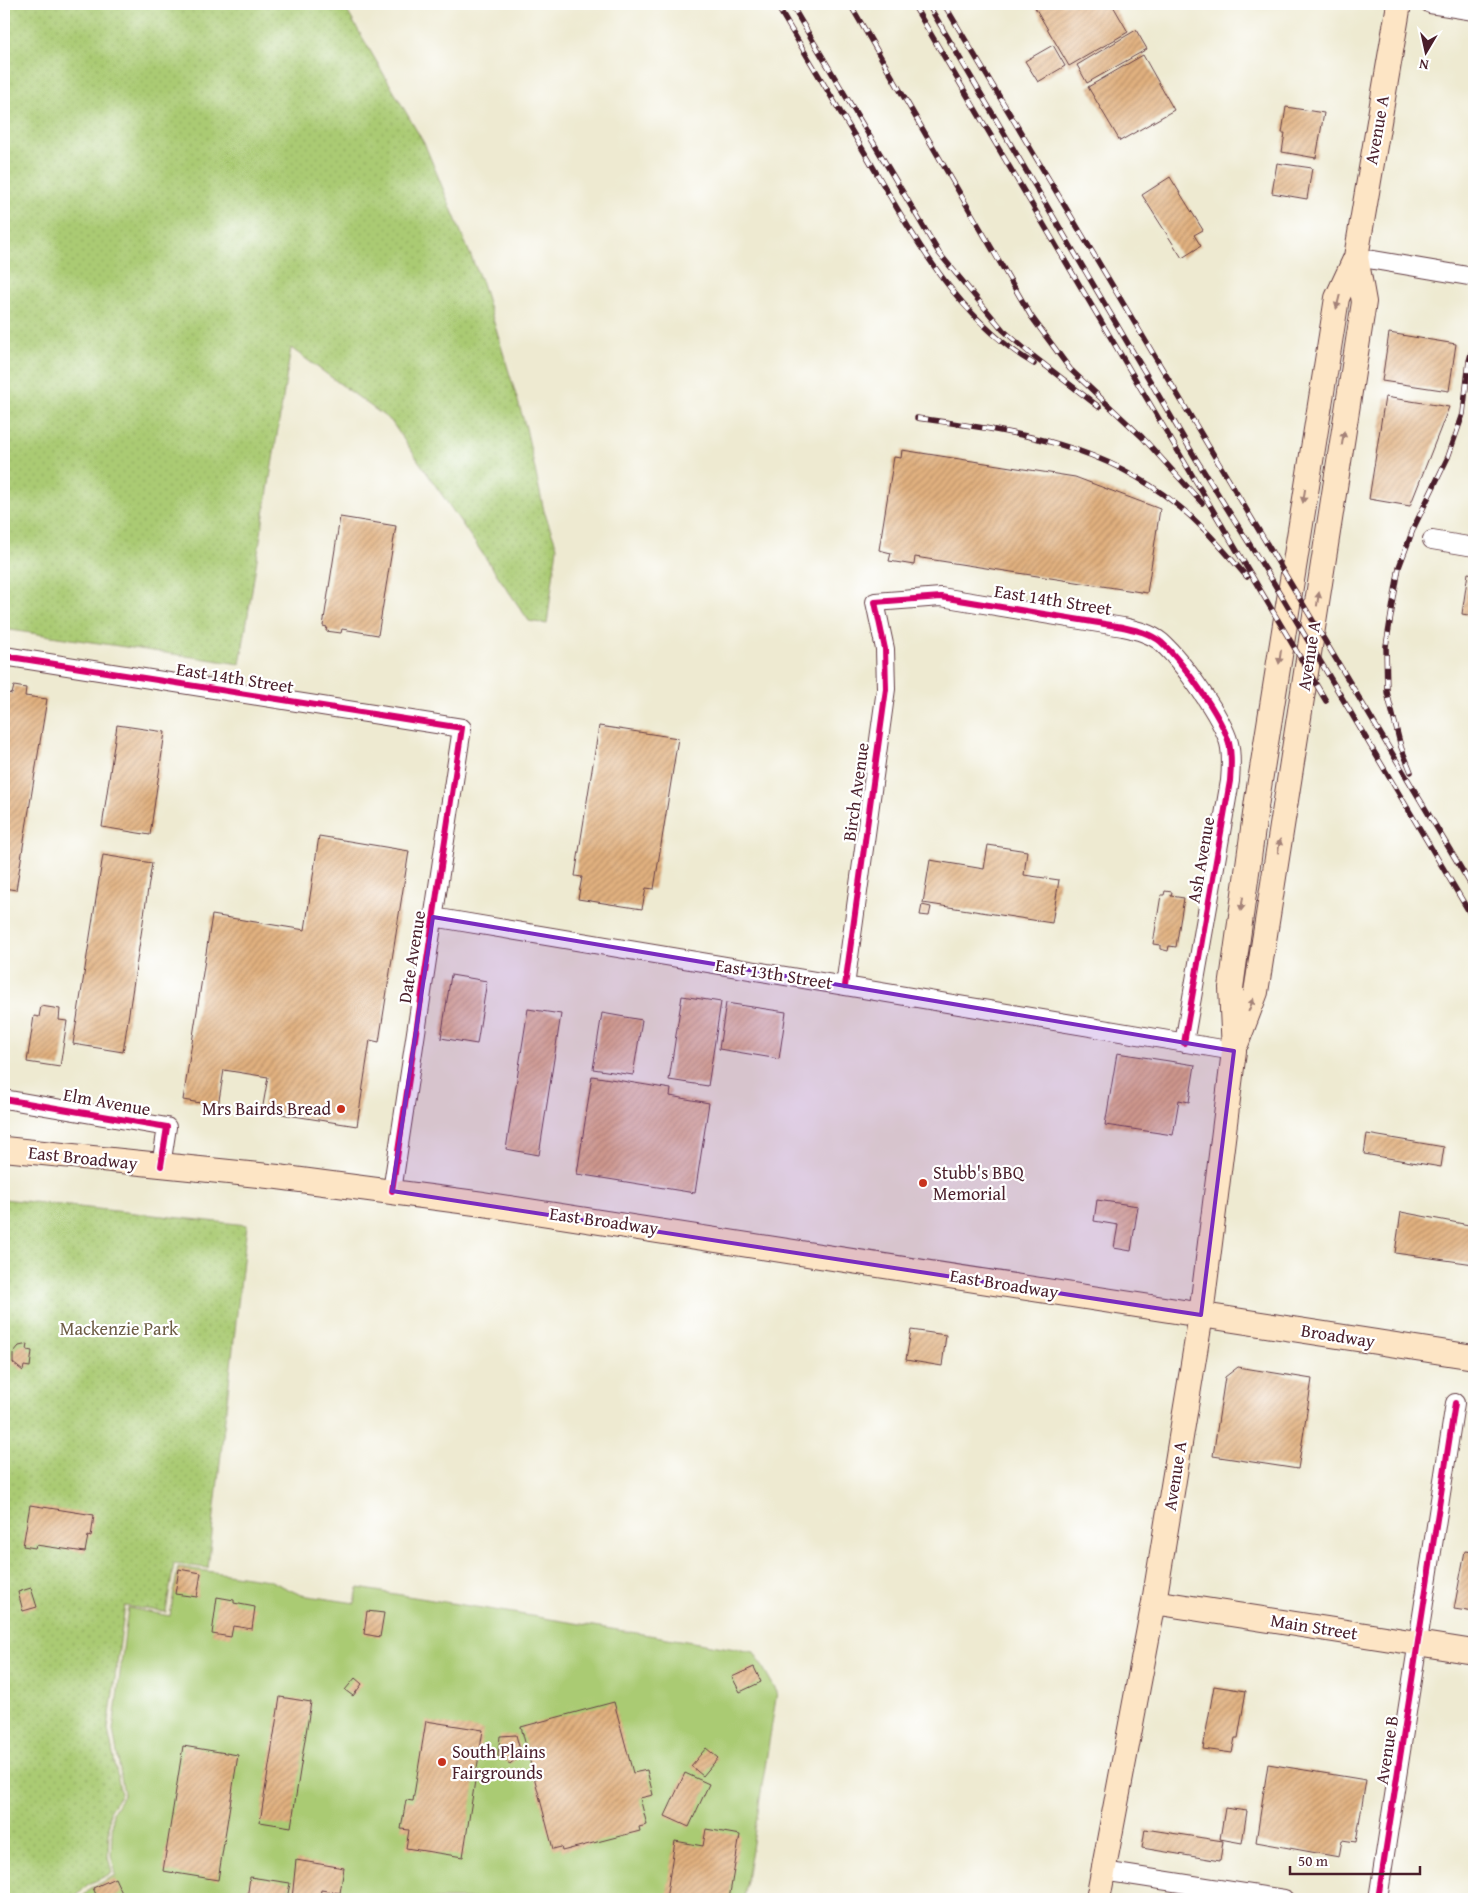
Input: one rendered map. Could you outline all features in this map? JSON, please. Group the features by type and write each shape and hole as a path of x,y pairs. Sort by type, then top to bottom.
{"main road":[{"name":"Avenue A","path":"1098,1899 1154,1602 1201,1315 1234,1051 1256,992 1325,559 1364,302 1356,257 1399,4"},
{"name":"East Broadway","path":"4,1149 278,1177 392,1191 709,1237 1201,1315"},
{"name":"Broadway","path":"1201,1315 1474,1357"},
{"name":"Main Street","path":"1154,1602 1474,1652"}],"street":[{"path":"1430,4 1474,11"},
{"path":"1356,257 1474,277"},
{"path":"1432,540 1474,547"},
{"name":"East 14th Street","path":"875,602 941,597 1143,631 1161,642 1200,690"},
{"name":"Birch Avenue","path":"845,986 886,689 885,648 875,602"},
{"name":"East 14th Street","path":"4,656 462,728"},
{"name":"Ash Avenue","path":"1184,1043 1230,781 1229,743 1220,722 1200,690"},
{"name":"Date Avenue","path":"392,1191 462,728"},
{"name":"East 13th Street","path":"434,917 1234,1051"},
{"name":"Elm Avenue","path":"4,1100 167,1127 161,1166"},
{"name":"Avenue B","path":"1378,1899 1455,1403"},
{"path":"1103,1871 1284,1899"}],"highlighted area":[{"path":"433,917 1234,1051 1201,1315 392,1191"}],"green space":[{"path":"4,4 343,4 425,145 482,283 526,428 544,511 557,547 547,624 529,621 391,421 291,348 240,664 4,629"},
{"name":"Mackenzie Park","path":"4,1199 247,1225 208,1568 174,1564 166,1612 125,1606 108,1729 121,1794 110,1810 108,1856 112,1873 87,1885 74,1899 4,1899"},
{"name":"South Plains Fairgrounds","path":"178,1567 269,1580 301,1595 355,1603 358,1588 754,1652 777,1692 744,1899 80,1899 91,1888 116,1875 111,1855 113,1812 124,1794 113,1730 128,1608 170,1616"}],"building":[{"path":"1033,4 1112,4 1128,32 1069,66"},
{"path":"1136,30 1147,49 1087,83 1077,65"},
{"path":"1053,45 1065,66 1038,82 1025,61"},
{"path":"1143,55 1174,110 1120,141 1088,87"},
{"path":"1286,107 1324,113 1316,158 1282,152 1285,133 1282,133"},
{"path":"1277,163 1312,168 1307,199 1272,193"},
{"path":"1170,177 1203,230 1194,235 1201,246 1182,258 1142,195"},
{"path":"1389,333 1456,344 1449,391 1382,381"},
{"path":"1385,397 1449,407 1410,506 1369,499"},
{"path":"902,450 1075,477 1160,509 1147,593 915,557 914,565 889,561 891,553 879,550 894,457 901,458"},
{"path":"340,517 396,526 378,635 342,629 341,633 326,631 327,627 323,626"},
{"path":"1468,573 1474,574 1474,616 1462,614"},
{"path":"14,686 26,688 25,696 47,699 16,890 4,888 4,692 12,694"},
{"path":"117,725 165,732 150,835 102,827"},
{"path":"599,726 678,738 654,889 646,888 642,909 578,899 582,877 575,876"},
{"path":"319,836 409,851 379,1042 370,1040 357,1126 262,1111 268,1077 224,1070 218,1106 183,1100 212,915 305,930"},
{"path":"988,845 1027,851 1024,875 1059,880 1052,923 923,903 930,860 984,869"},
{"path":"103,855 152,863 123,1052 73,1044"},
{"path":"1165,891 1172,892 1171,896 1184,898 1176,947 1169,946 1168,951 1160,949 1160,945 1153,944 1161,895 1164,895"},
{"path":"922,905 931,907 929,916 920,915"},
{"path":"451,975 487,981 477,1044 441,1038"},
{"path":"682,996 721,1002 708,1086 669,1080"},
{"path":"726,1003 786,1012 779,1059 719,1049"},
{"path":"41,1006 60,1009 59,1020 67,1021 60,1067 27,1062 34,1016 39,1017"},
{"path":"528,1009 561,1014 539,1155 506,1149"},
{"path":"602,1013 642,1020 633,1075 593,1069"},
{"path":"1117,1053 1195,1065 1189,1102 1179,1100 1173,1135 1105,1125"},
{"path":"592,1076 671,1089 670,1096 709,1103 695,1193 577,1174"},
{"path":"1367,1134 1444,1147 1441,1167 1364,1154"},
{"path":"1097,1200 1138,1206 1131,1251 1114,1248 1118,1225 1094,1221"},
{"path":"1401,1212 1474,1226 1474,1264 1395,1253"},
{"path":"911,1330 946,1335 942,1366 906,1360"},
{"path":"28,1344 27,1350 32,1351 30,1367 24,1366 23,1371 13,1363 13,1353 19,1346"},
{"path":"1238,1367 1312,1379 1298,1469 1213,1456 1225,1377"},
{"path":"30,1505 94,1515 91,1537 88,1536 85,1552 36,1545 35,1548 23,1546"},
{"path":"1465,1551 1474,1552 1474,1612 1454,1609"},
{"path":"179,1569 201,1573 197,1597 175,1594"},
{"path":"31,1588 37,1607 23,1611 18,1592"},
{"path":"217,1597 255,1607 252,1629 233,1626 231,1637 212,1634"},
{"path":"367,1611 384,1613 380,1637 364,1634"},
{"path":"754,1667 761,1682 740,1692 732,1677"},
{"path":"355,1678 362,1684 353,1696 345,1690"},
{"path":"1214,1686 1246,1691 1238,1738 1235,1738 1232,1753 1203,1749"},
{"path":"280,1697 311,1702 291,1827 260,1822"},
{"path":"614,1702 633,1773 647,1770 653,1795 640,1798 647,1825 639,1827 640,1831 562,1851 561,1847 553,1849 521,1727"},
{"path":"426,1721 483,1730 463,1857 406,1848 409,1830 401,1829 406,1800 413,1801"},
{"path":"516,1735 521,1754 510,1764 498,1756 500,1736"},
{"path":"183,1746 238,1755 218,1880 163,1871"},
{"path":"706,1748 718,1758 703,1776 691,1766"},
{"path":"1268,1764 1366,1780 1356,1842 1342,1840 1339,1857 1256,1842"},
{"path":"685,1773 709,1784 689,1827 665,1816"},
{"path":"1225,1808 1247,1811 1242,1843 1220,1839"},
{"path":"706,1829 740,1835 729,1899 666,1899 675,1841 703,1846"},
{"path":"1145,1829 1223,1841 1220,1861 1142,1848"},
{"path":"296,1860 344,1868 340,1893 321,1890 320,1896 331,1899 292,1899"},
{"path":"250,1877 290,1883 287,1899 247,1899"},
{"path":"115,1878 122,1893 108,1899 98,1899 93,1888"}],"railway":[{"path":"776,4 920,246 939,273 982,323 1007,345 1034,364"},
{"path":"791,4 939,253 1003,330 1033,356 1099,407"},
{"path":"850,4 1031,316 1070,369 1142,437 1202,503"},
{"path":"913,4 1326,701"},
{"path":"928,4 1196,459 1272,580 1474,920"},
{"path":"944,4 1474,890"},
{"path":"1411,772 1401,747 1387,692 1386,646 1399,567 1414,527 1448,457 1463,414 1469,361 1474,343"},
{"path":"917,418 987,428 1020,435 1085,453 1116,466 1146,483 1186,512 1247,577"}],"cycle path":[{"path":"845,986 886,689 885,649 875,602 941,597 1123,627 1152,636 1161,642 1180,662 1210,705 1225,732 1230,748 1230,781 1184,1043"},
{"path":"4,656 462,728 392,1191"},
{"path":"4,1099 167,1127 161,1166"},
{"path":"1378,1899 1455,1403"}],"place":[{"name":"Mrs Bairds Bread","path":"341,1109"},
{"name":"Stubb's BBQ Memorial","path":"923,1183"},
{"name":"South Plains Fairgrounds","path":"442,1762"}]}
